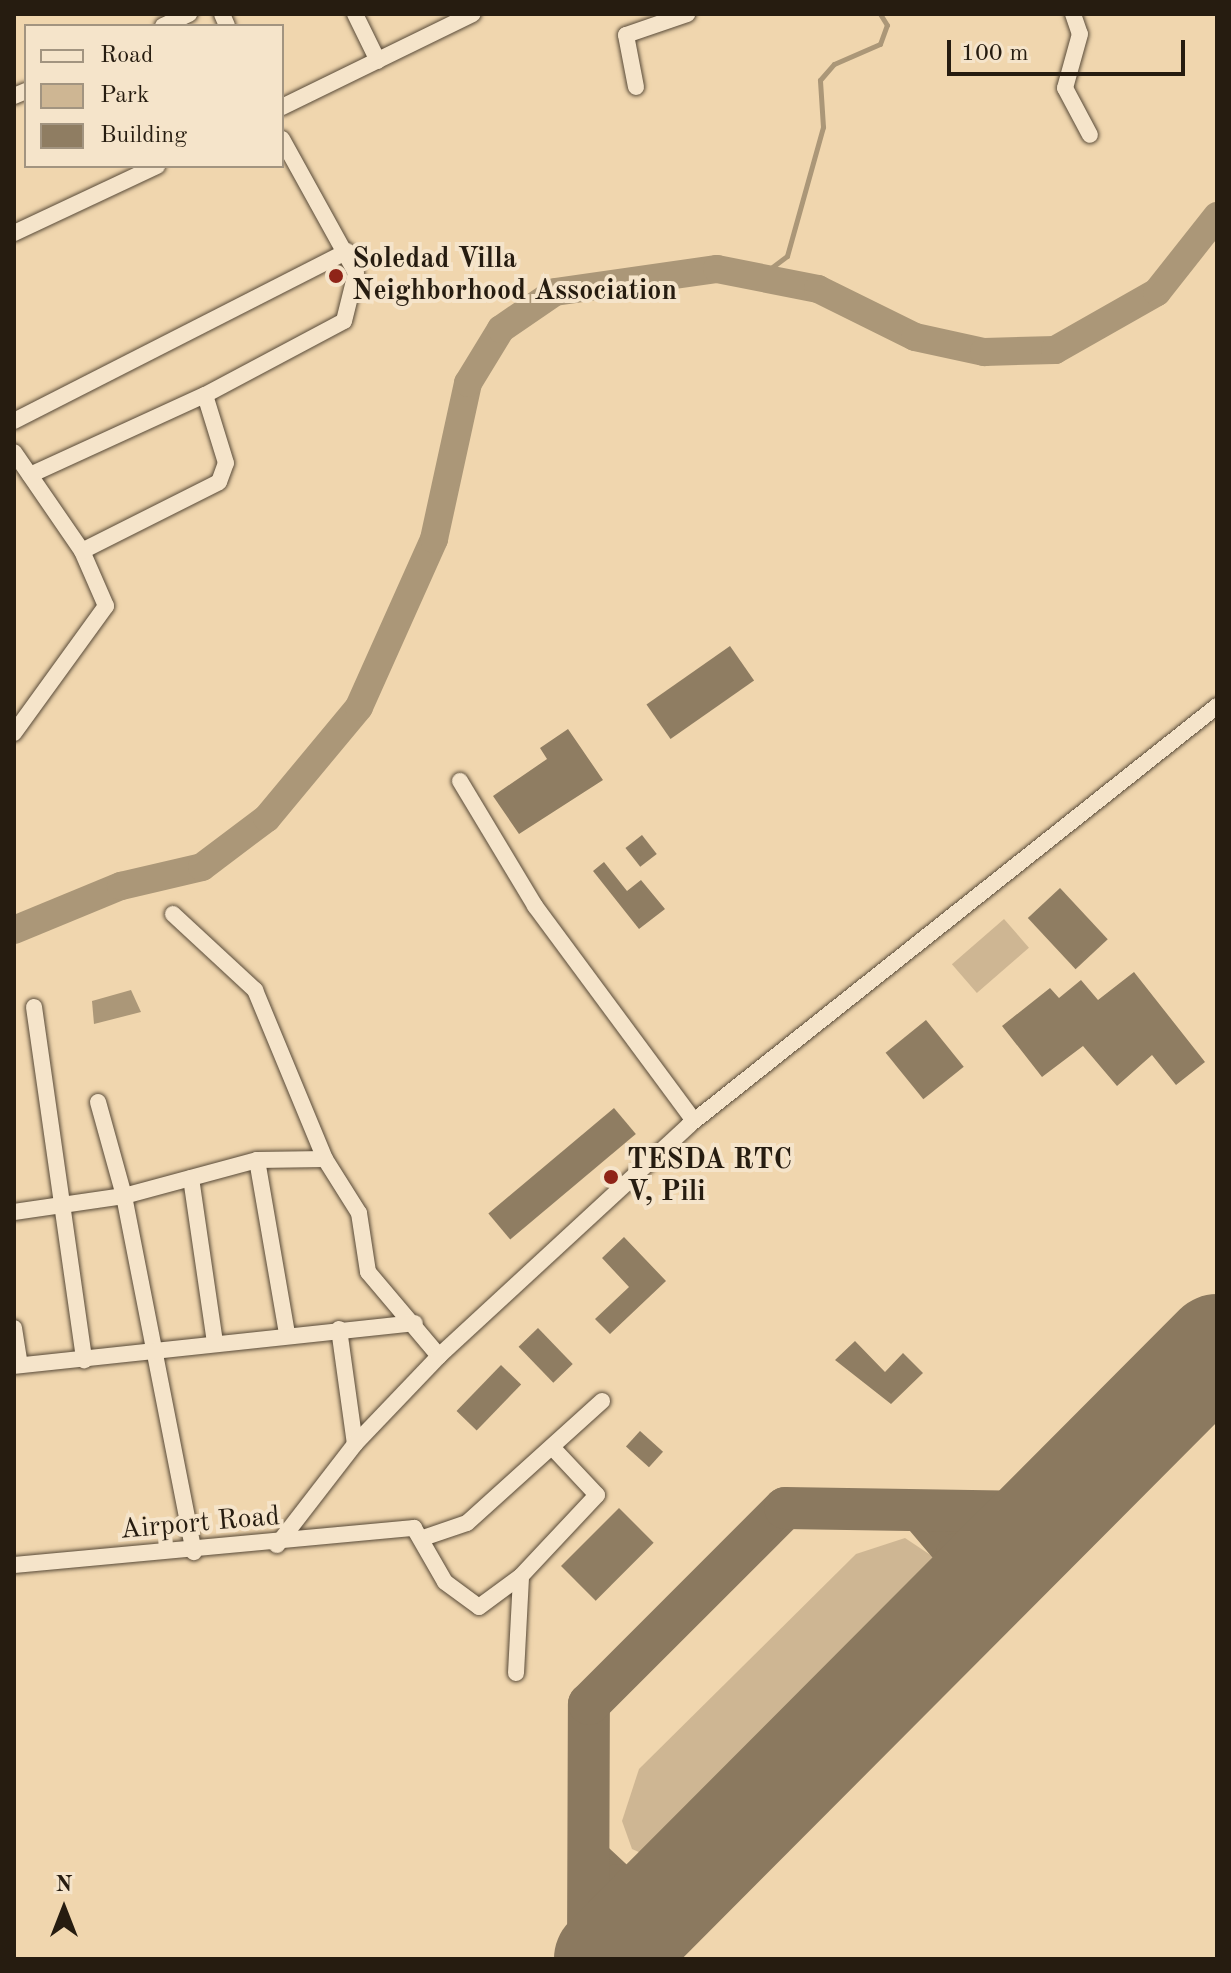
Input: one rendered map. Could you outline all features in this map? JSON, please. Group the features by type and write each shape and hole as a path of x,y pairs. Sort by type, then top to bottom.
{"street":[{"path":"167,24 189,14"},
{"path":"355,14 378,61"},
{"path":"284,106 473,14"},
{"path":"636,87 626,35 687,14"},
{"path":"1073,14 1080,34 1065,88 1090,135"},
{"path":"30,475 205,395 344,321 357,293 347,251 284,142"},
{"path":"14,233 153,168"},
{"path":"14,421 347,251"},
{"path":"82,551 219,482 226,463 205,395"},
{"path":"14,452 82,551 106,606 14,733"},
{"path":"277,1545 355,1444 439,1356 694,1121 1217,706"},
{"path":"460,781 535,906 694,1121"},
{"path":"173,914 255,990 325,1159 359,1213 368,1272 415,1323 439,1356"},
{"path":"34,1007 58,1205 84,1360"},
{"path":"98,1102 124,1196 149,1351 194,1552"},
{"path":"14,1212 124,1196 257,1160 325,1159"},
{"path":"257,1160 287,1334"},
{"path":"191,1178 215,1342"},
{"path":"14,1328 17,1366 287,1334 415,1323"},
{"path":"339,1329 355,1444"},
{"path":"552,1447 597,1495 521,1576 479,1607 445,1582 423,1538 467,1523 602,1401"},
{"name":"Airport Road","path":"14,1565 277,1545 390,1528 414,1528 423,1538"},
{"path":"516,1673 521,1576"}],"green space":[{"path":"1004,919 1029,948 977,993 952,964"},
{"path":"905,1538 932,1556 938,1578 930,1599 674,1853 650,1857 632,1849 622,1821 639,1769 856,1554"}],"shaded area":[{"path":"131,990 141,1012 94,1024 92,1001"}],"building":[{"path":"730,646 754,680 671,739 646,705"},
{"path":"568,729 603,780 519,834 493,796 547,759 540,748"},
{"path":"642,835 657,854 640,867 625,848"},
{"path":"604,862 627,891 641,880 665,909 639,929 593,871"},
{"path":"1060,888 1108,939 1076,969 1028,918"},
{"path":"1134,972 1205,1062 1176,1085 1152,1055 1117,1086 1083,1046 1042,1077 1002,1026 1050,988 1059,998 1081,980 1098,1000"},
{"path":"926,1020 964,1067 923,1099 886,1053"},
{"path":"614,1108 636,1134 510,1239 488,1213"},
{"path":"624,1237 666,1281 610,1334 595,1319 629,1287 602,1258"},
{"path":"538,1328 573,1364 553,1383 519,1347"},
{"path":"855,1341 885,1372 903,1353 923,1373 891,1404 835,1360"},
{"path":"501,1365 521,1384 477,1430 457,1411"},
{"path":"640,1431 663,1452 649,1467 626,1447"},
{"path":"619,1508 654,1543 596,1601 561,1566"}],"waterway":[{"path":"759,277 787,256 823,127 820,80 834,64 880,44 887,25 880,14"},
{"path":"14,930 121,886 202,867 267,818 359,707 434,539 468,383 501,329 555,292 717,269 818,289 915,337 984,352 1055,350 1157,292 1217,216"}],"taxiway":[{"path":"588,1959 589,1704 785,1508 1052,1512"},
{"path":"923,1514 957,1554 946,1620"},
{"path":"589,1858 618,1885 641,1888 697,1868"}],"runway":[{"path":"607,1959 1217,1347"}],"place":[{"name":"Soledad Villa Neighborhood Association","path":"336,276"},
{"name":"TESDA RTC V, Pili","path":"611,1177"}]}
